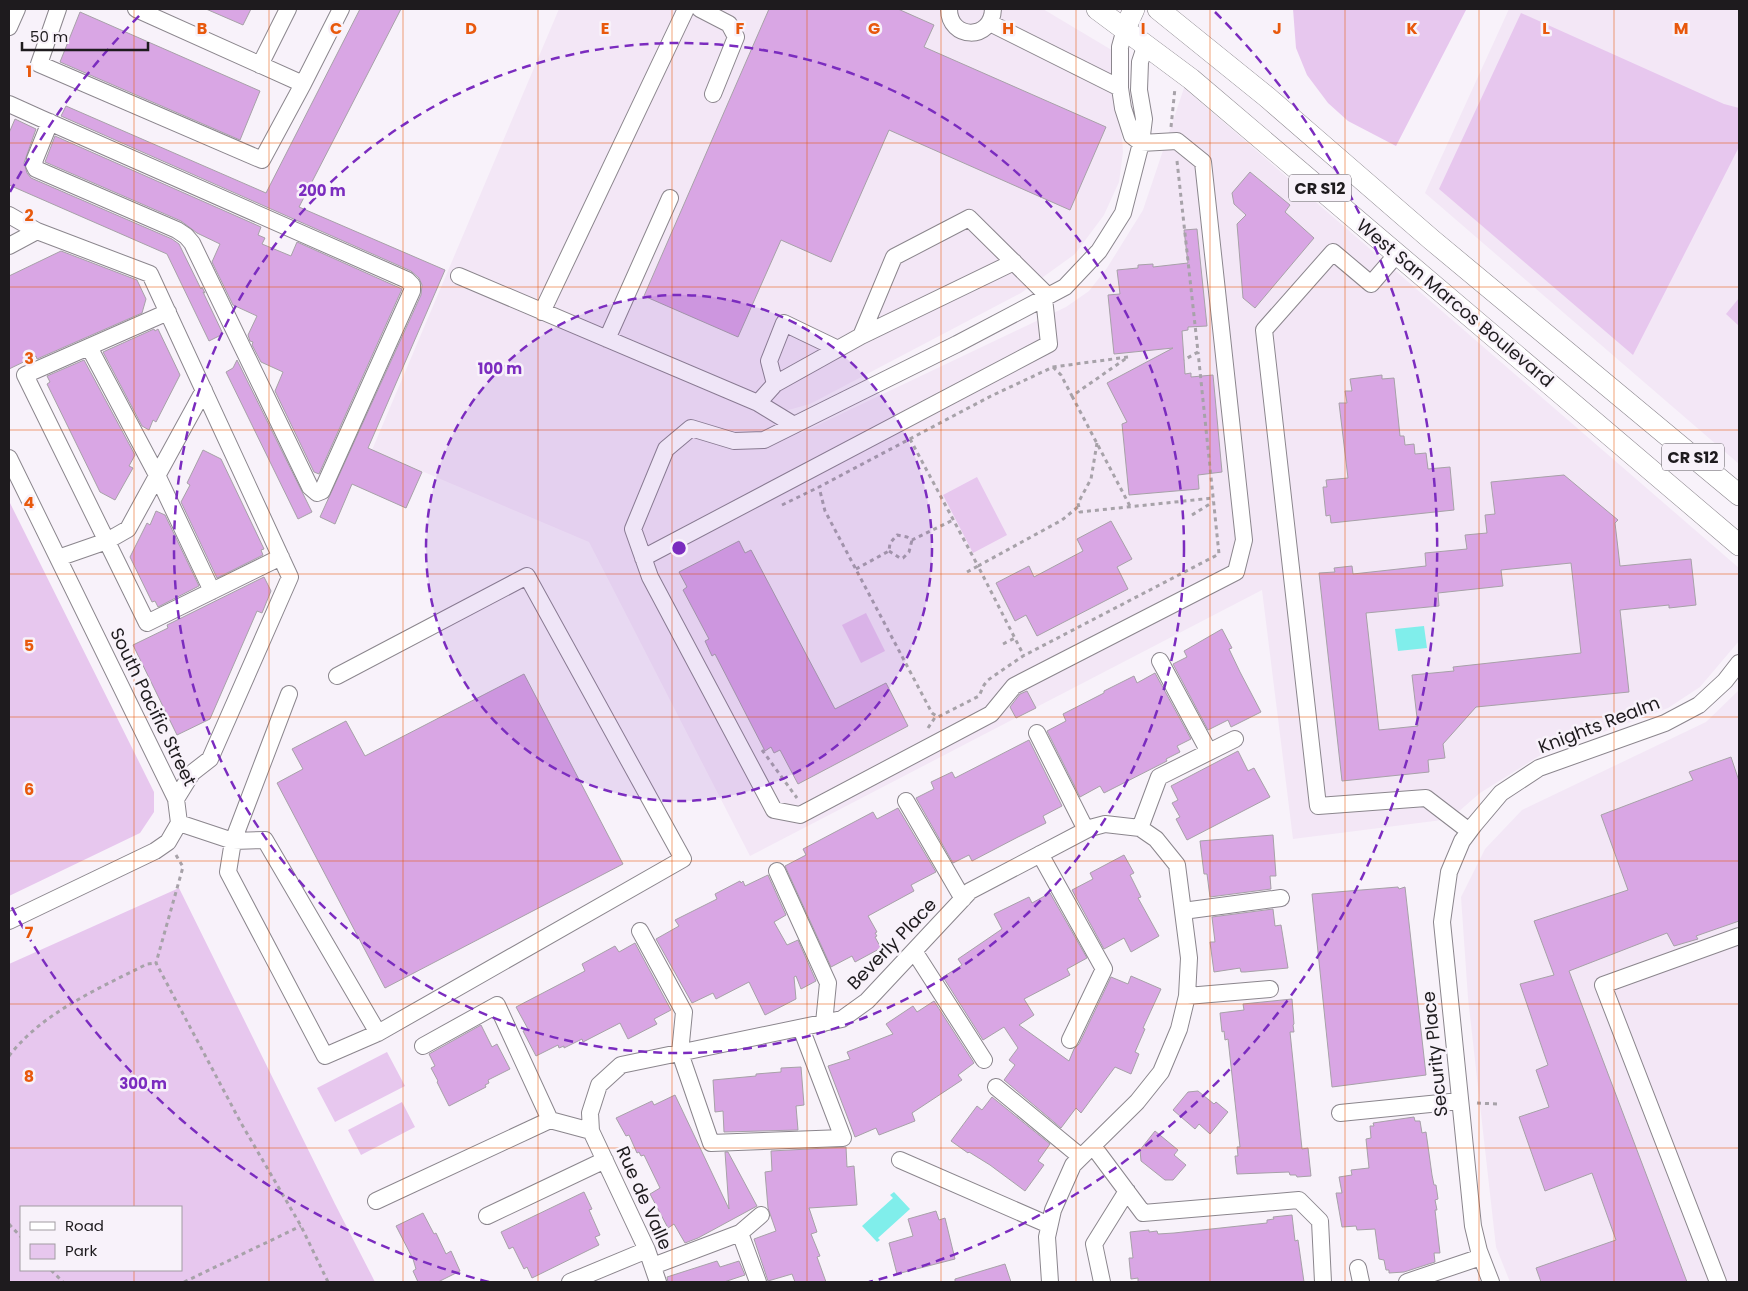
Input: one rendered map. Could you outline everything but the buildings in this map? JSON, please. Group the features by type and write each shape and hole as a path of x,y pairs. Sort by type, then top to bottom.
{"main road":[{"name":"West San Marcos Boulevard","path":"1097,9 1192,79 1739,545"},
{"path":"1125,29 1134,9"},
{"name":"West San Marcos Boulevard","path":"1159,9 1267,97 1440,246 1739,494"},
{"path":"1146,44 1159,9"}],"street":[{"path":"9,27 17,9"},
{"path":"58,9 39,64 262,160 341,9"},
{"path":"136,9 303,84"},
{"path":"260,65 288,9"},
{"path":"542,312 686,9"},
{"path":"700,9 729,24 736,37 714,94"},
{"path":"949,9 951,21 962,31 978,32 985,28 992,16 1120,88"},
{"path":"1125,29 1120,47 1120,88 1123,108 1132,136 1141,143 1177,141 1203,162 1244,540 1236,572 1014,686 991,714 800,815 774,810 650,577 633,529 666,449 692,428 734,441 764,440 957,344 1065,287 1099,251 1124,213 1141,143 1144,119 1139,90 1140,62 1146,44"},
{"path":"9,104 50,122 406,280 412,285 412,291 322,491 317,493 310,487 192,243 177,230 36,169 34,165 35,159 50,122"},
{"path":"606,339 670,198"},
{"path":"9,216 37,231 150,274 290,577 210,759 192,773 176,798"},
{"path":"643,558 1049,344 1046,297 1014,262 969,218 894,257 861,336"},
{"path":"9,246 37,231"},
{"path":"1397,254 1371,284 1333,252 1264,330 1318,806 1426,798 1472,828"},
{"path":"758,403 775,384 861,336 1014,262"},
{"path":"458,276 758,403 794,425"},
{"path":"168,312 25,375 147,623 281,557"},
{"path":"775,384 769,361 784,323 838,349"},
{"path":"89,347 157,475 212,591"},
{"path":"58,558 107,540 128,529 204,390"},
{"name":"South Pacific Street","path":"9,458 176,798 179,823"},
{"path":"290,694 233,840 228,872 325,1056 378,1033 683,859 528,576 337,676"},
{"path":"1160,661 1209,752"},
{"name":"Knights Realm","path":"1472,828 1501,793 1539,768 1665,723 1699,705 1724,681 1739,663"},
{"path":"1037,733 1086,830"},
{"path":"1050,1282 1047,1236 1049,1225 1053,1210 1073,1165 1137,1102 1161,1072 1179,1029 1187,996 1189,958 1177,865 1156,839 1140,828 1159,777 1236,739"},
{"path":"906,801 962,900"},
{"path":"9,921 155,851 168,842 179,823 233,840 265,840 378,1033"},
{"name":"Beverly Place","path":"591,1130 590,1113 599,1085 622,1065 842,1019 868,1001 970,891 1086,830 1105,824 1140,828"},
{"name":"Security Place","path":"1472,828 1462,841 1449,872 1442,922 1473,1226 1491,1282"},
{"path":"1040,854 1104,969 1070,1040"},
{"path":"777,871 828,983 824,1023"},
{"path":"1183,911 1280,898"},
{"path":"640,931 684,1012 680,1053 711,1143 843,1138 801,1028"},
{"path":"1718,1282 1603,985 1739,936"},
{"path":"914,951 984,1060"},
{"path":"1187,996 1270,989"},
{"path":"423,1046 496,1005 550,1120"},
{"path":"996,1087 1087,1151 1127,1191 1143,1212 1299,1200 1320,1221 1323,1282"},
{"path":"1340,1113 1460,1101"},
{"path":"376,1201 550,1120 591,1130"},
{"name":"Rue de Valle","path":"591,1130 647,1250 658,1282"},
{"path":"487,1216 605,1160"},
{"path":"900,1160 1049,1225"},
{"path":"1102,1282 1094,1244 1127,1191"},
{"path":"652,1266 740,1234 761,1214"},
{"path":"740,1234 758,1282"},
{"path":"570,1282 647,1250"},
{"path":"1407,1282 1482,1257"}],"path":[{"path":"925,732 936,716 979,696 988,680 1024,656 1219,554 1177,159 1164,153 1169,141 1175,88"},
{"path":"1184,360 1198,352"},
{"path":"776,509 991,396 1053,367 1128,357 1072,396"},
{"path":"1053,367 1061,375 1131,508"},
{"path":"910,439 1024,656"},
{"path":"1097,443 1091,479 1078,503 1080,512 1213,500"},
{"path":"819,487 825,511 932,713 936,716"},
{"path":"1192,514 1213,500"},
{"path":"966,572 1062,520 1079,506"},
{"path":"889,551 900,558 904,558 909,552 912,540 953,520"},
{"path":"889,551 890,543 897,535 912,540"},
{"path":"856,569 889,551"},
{"path":"1003,644 1015,638"},
{"path":"758,742 800,801"},
{"path":"168,842 183,867 156,962 241,1123 301,1226 328,1282"},
{"path":"9,1056 21,1040 48,1018 147,964 156,962"},
{"path":"1460,1101 1498,1104"},
{"path":"9,1224 20,1237"},
{"path":"184,1282 301,1226"},
{"path":"53,1271 63,1282"}],"shaded area":[{"path":"559,9 1043,9 1115,52 1123,152 1119,182 1104,215 1075,254 1021,293 810,404 763,417 801,433 1066,307 1089,291 1107,268 1143,210 1184,88 1739,568 1739,641 1700,687 1668,708 1539,756 1480,793 1450,819 1293,839 1262,590 750,856 589,542 372,450"},
{"path":"1509,9 1739,9 1739,464 1425,193"},
{"path":"1739,690 1739,1282 1510,1282 1496,1247 1468,998 1461,897 1485,849 1522,810 1706,722"}],"green space":[{"path":"1293,9 1466,10 1396,146 1348,121 1328,103 1307,75 1296,48"},
{"path":"1521,13 1724,104 1739,108 1739,147 1633,355 1439,189"},
{"path":"1739,298 1739,326 1726,314"},
{"path":"977,477 1007,535 973,553 943,495"},
{"path":"9,501 154,792 154,812 140,833 9,896"},
{"path":"866,613 885,651 861,663 842,625"},
{"path":"179,888 375,1282 9,1282 9,964"},
{"path":"387,1052 405,1086 335,1122 317,1088"},
{"path":"402,1102 415,1127 361,1155 348,1130"}],"water":[{"path":"1424,626 1427,648 1398,651 1395,629"},
{"path":"894,1192 910,1209 878,1238 880,1240 877,1242 862,1226 893,1198 890,1195"}]}
